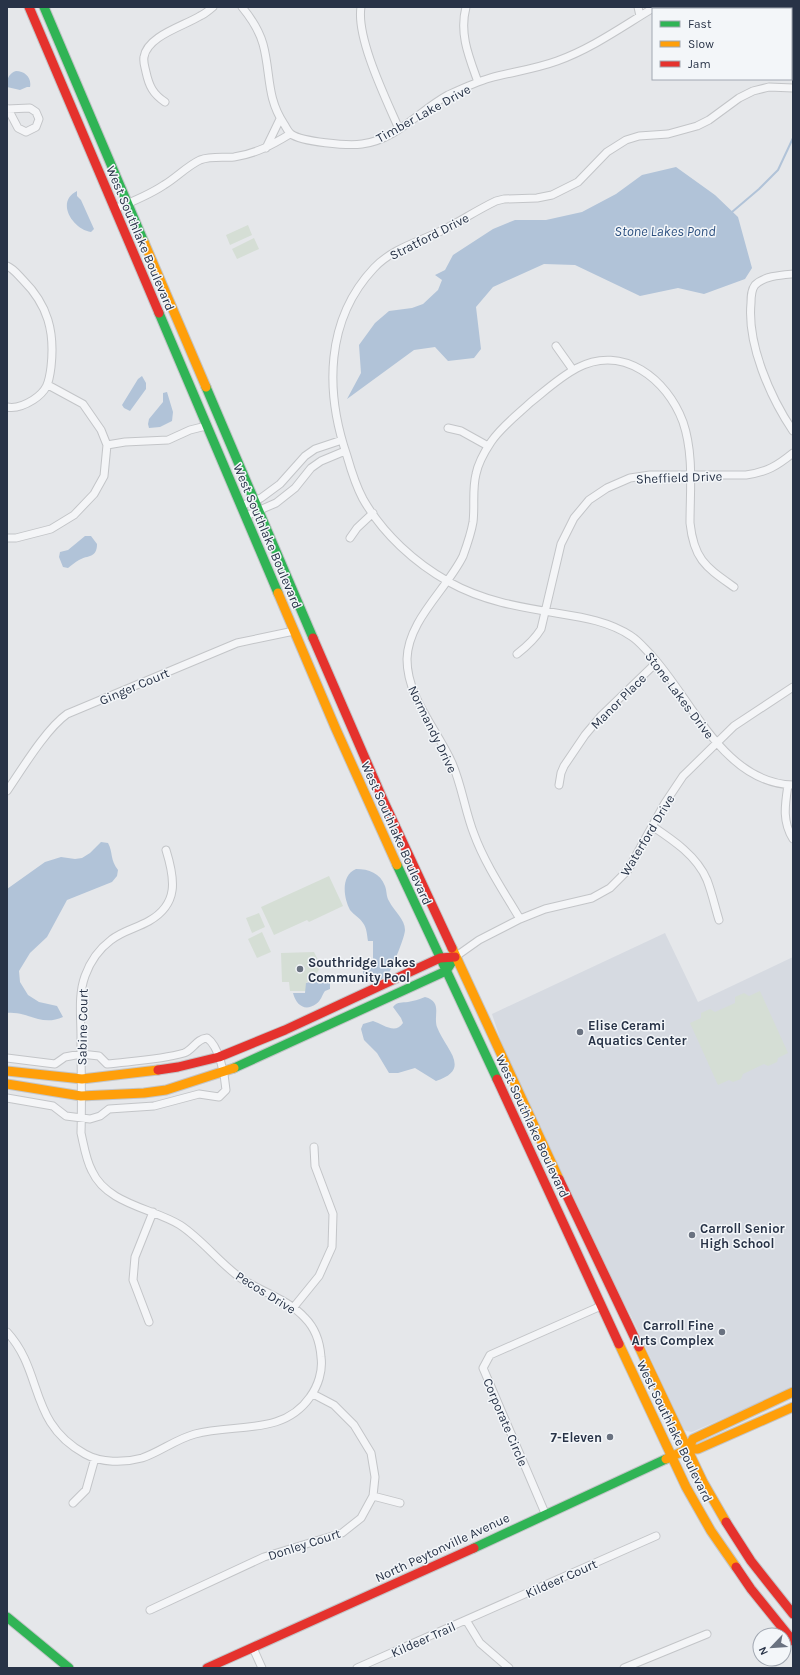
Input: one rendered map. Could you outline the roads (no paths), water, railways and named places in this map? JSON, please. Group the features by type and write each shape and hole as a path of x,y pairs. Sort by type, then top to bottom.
{"main road":[{"name":"West Southlake Boulevard","path":"29,7 338,734 671,1456 686,1488 710,1531 751,1589 793,1642"},
{"name":"West Southlake Boulevard","path":"44,7 258,512 377,788 455,957 587,1240 645,1357 701,1477 746,1554 793,1614"},
{"path":"7,1071 82,1079 178,1067 218,1057 285,1030 440,958 455,957"},
{"path":"7,1084 82,1096 144,1093 166,1090 224,1072 446,971 455,957"},
{"path":"793,1392 693,1439 688,1449 698,1449 793,1407"},
{"name":"North Peytonville Avenue","path":"207,1668 437,1565 546,1513 688,1449"},
{"path":"7,1617 69,1668"}],"street":[{"path":"165,102 154,94 148,83 143,62 145,52 154,41 161,36 201,16 213,7"},
{"path":"114,209 128,204 164,185 199,161 210,158 234,157 266,149 290,134 280,119 271,97 269,74 263,43 252,20 242,7"},
{"path":"361,7 361,24 365,41 380,86 400,129"},
{"path":"466,7 463,19 464,40 478,82"},
{"path":"638,7 640,16"},
{"name":"Timber Lake Drive","path":"290,134 306,140 342,144 362,144 375,140 400,129 448,96 478,82 557,61 603,40 652,9"},
{"name":"Stratford Drive","path":"447,581 420,563 394,540 362,498 345,451 333,392 333,366 336,338 344,313 360,284 375,267 390,255 402,248 441,231 496,201 504,199 537,198 552,195 578,182 607,152 626,140 639,136 668,134 697,126 709,120 739,98 752,91 769,88 793,88"},
{"path":"266,149 280,119"},
{"path":"7,266 12,269 35,292 47,316 54,348 48,385 39,397 25,405 7,408"},
{"path":"793,274 767,279 754,286 752,291 750,312 752,337 762,368 784,419 793,431"},
{"path":"556,346 573,370"},
{"name":"Normandy Drive","path":"520,919 475,837 452,763 416,697 410,681 407,659 413,634 428,607 459,563 471,535 475,477 488,446 509,422 551,385 573,370 596,362 613,360 630,365 655,378 662,386 679,413 690,452 690,523 691,534 697,553 707,568 734,588"},
{"path":"7,538 16,538 52,528 74,515 94,494 104,476 107,445 101,430 83,404 48,385"},
{"path":"107,445 125,442 168,440 190,430 206,426"},
{"path":"448,428 461,431 488,446"},
{"path":"241,506 254,501 280,484 305,456 315,449 342,440"},
{"path":"246,516 276,503 286,496 316,464 345,451"},
{"name":"Sheffield Drive","path":"517,654 538,635 541,629 562,544 574,518 589,500 607,488 630,478 650,475 746,476 759,473 771,469 793,452"},
{"path":"350,538 357,528 373,513"},
{"name":"Stone Lakes Drive","path":"447,581 488,600 602,622 628,634 636,639 657,662 716,743 733,760 745,769 768,779 790,785"},
{"name":"Ginger Court","path":"7,791 38,747 67,714 237,643 294,631"},
{"name":"Manor Place","path":"560,785 561,773 564,766 585,735 601,716 657,662"},
{"name":"Waterford Drive","path":"455,957 479,940 520,919 545,909 592,898 610,888 628,870 665,803 683,776 734,726 793,687"},
{"path":"790,785 784,807 787,828 793,839"},
{"path":"652,826 685,851 698,866 707,881 719,920"},
{"name":"Sabine Court","path":"82,1079 80,1000 82,986 87,972 98,951 110,940 149,922 166,907 174,886 171,866 166,850"},
{"path":"7,1058 55,1064 65,1057 81,1054 99,1056 107,1064 133,1062 186,1052 201,1039 207,1038 211,1040 216,1048 224,1072 226,1090 219,1097 199,1094 154,1106 109,1109 95,1118 66,1116 53,1106 7,1098"},
{"name":"Pecos Drive","path":"7,1332 13,1338 26,1361 40,1402 55,1431 70,1445 86,1455 106,1461 134,1460 171,1443 203,1432 276,1423 300,1410 313,1394 320,1380 322,1358 318,1341 307,1320 293,1308 242,1279 181,1226 153,1212 121,1199 97,1180 92,1172 81,1133 82,1079"},
{"path":"293,1308 319,1276 332,1247 333,1214 315,1166 314,1147"},
{"path":"149,1322 133,1280 135,1257 153,1212"},
{"name":"Corporate Circle","path":"546,1513 483,1368 490,1355 601,1306"},
{"name":"Donley Court","path":"150,1610 264,1557 342,1533 361,1518 373,1496 375,1477 371,1453 354,1425 334,1405 313,1394"},
{"path":"73,1502 86,1490 95,1458"},
{"path":"373,1496 400,1503"},
{"name":"Kildeer Court","path":"466,1620 656,1536"},
{"path":"466,1620 480,1643 509,1668"},
{"name":"Kildeer Trail","path":"362,1667 466,1620"},
{"path":"624,1668 707,1634"},
{"path":"253,1648 262,1668"}],"water":[{"path":"16,71 22,72 29,78 30,87 20,90 7,87 8,77"},
{"name":"Stone Lakes Pond","path":"676,167 715,195 738,217 752,268 745,279 704,294 678,288 640,296 575,265 544,264 493,287 476,307 481,349 474,358 448,361 435,347 414,350 347,399 361,373 359,345 375,323 389,311 412,308 423,304 438,290 442,280 435,275 445,270 453,255 493,229 515,220 546,220 582,212 616,194 642,175"},
{"path":"77,191 77,196 81,200 94,229 91,232 78,226 69,214 67,202"},
{"path":"142,376 146,383 146,389 130,411 122,405 138,379"},
{"path":"167,392 173,412 172,421 160,427 149,428 149,419 163,402 163,393"},
{"path":"85,536 91,536 97,544 97,549 94,554 82,558 68,568 63,567 59,557 60,552 68,550"},
{"path":"101,842 108,843 115,866 118,870 117,876 112,882 67,900 47,937 30,953 19,971 20,982 28,995 39,1002 57,1006 63,1017 55,1020 41,1020 22,1014 7,1013 7,889 45,862 61,857 75,859 82,858 90,853"},
{"path":"356,869 370,871 380,878 385,886 391,905 405,926 403,939 398,954 389,973 382,979 371,982 366,982 363,972 364,968 373,960 373,941 368,941 364,925 350,910 345,893 348,876"},
{"path":"324,974 330,984 330,989 325,991 319,1001 312,1006 305,1007 299,1004 293,993 305,993 306,983 321,979"},
{"path":"425,997 431,999 436,1006 437,1027 455,1064 453,1071 447,1076 436,1081 415,1068 398,1073 389,1073 377,1053 364,1040 361,1029 363,1024 373,1021 389,1028 396,1028 400,1026 403,1023 393,1007 398,1003"}],"waterway":[{"path":"732,212 759,189 778,170 793,138"}],"place":[{"name":"Southridge Lakes Community Pool","path":"300,969"},
{"name":"Elise Cerami Aquatics Center","path":"580,1032"},
{"name":"Carroll Senior High School","path":"692,1235"},
{"name":"Carroll Fine Arts Complex","path":"722,1332"},
{"name":"7-Eleven","path":"610,1437"}]}
